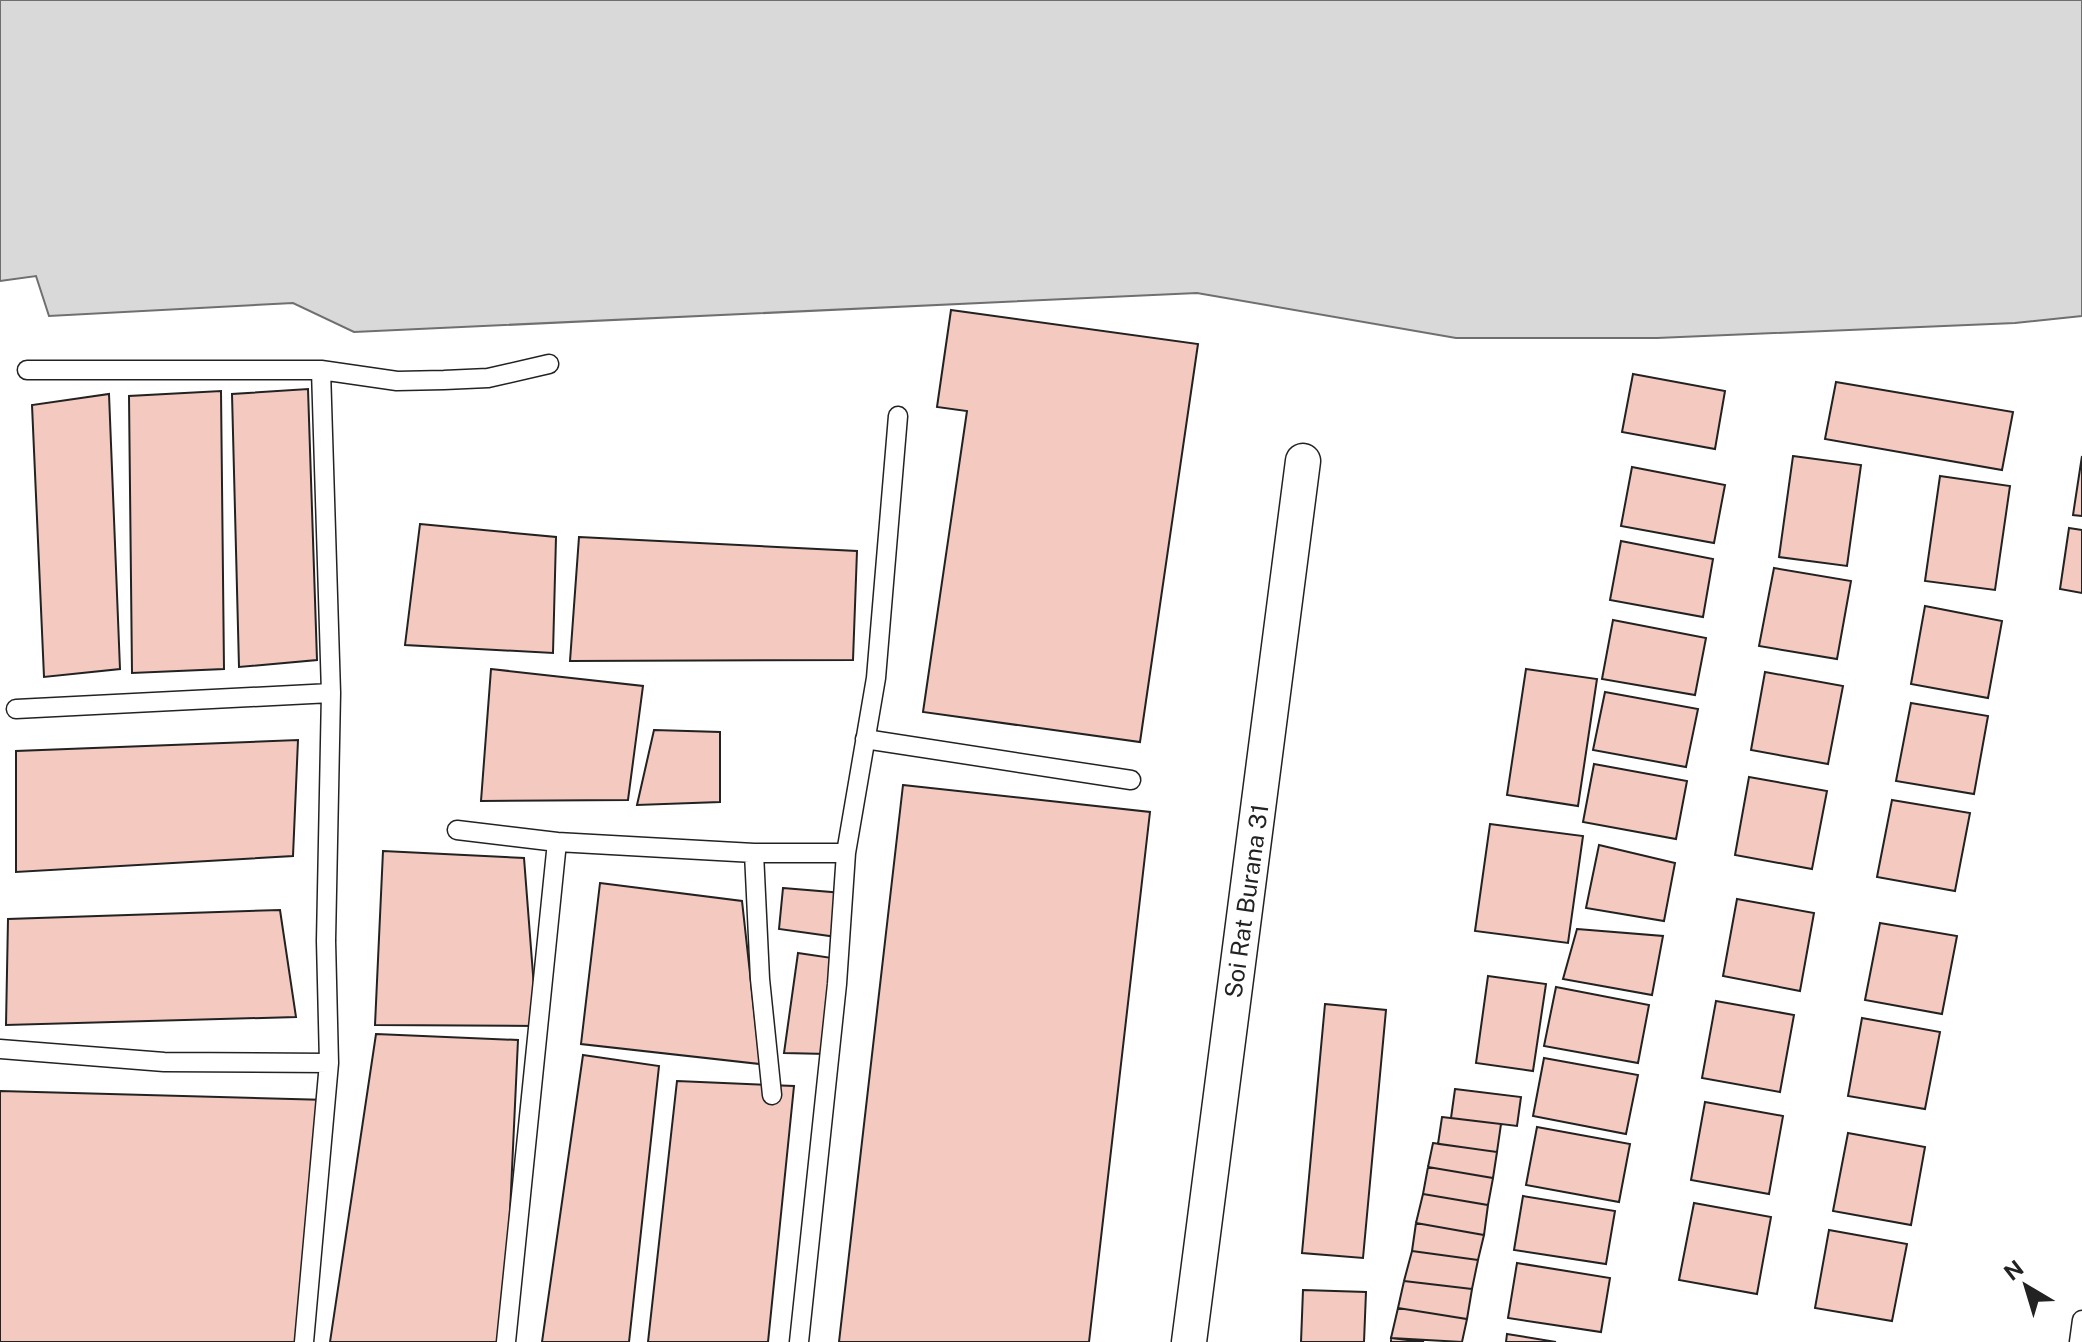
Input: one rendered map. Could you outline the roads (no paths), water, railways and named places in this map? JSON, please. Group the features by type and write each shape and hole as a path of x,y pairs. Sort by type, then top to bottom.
{"street":[{"name":"Soi Rat Burana 31","path":"1189,1342 1303,461"}],"lane":[{"path":"27,370 321,370 397,381 488,378 549,364"},
{"path":"304,1342 329,1063 326,941 331,693 321,370"},
{"path":"799,1342 834,1013 846,853 876,678 898,416"},
{"path":"16,709 331,693"},
{"path":"865,739 1131,780"},
{"path":"457,830 557,842 754,853 846,853"},
{"path":"506,1342 557,842"},
{"path":"754,853 772,1095"},
{"path":"0,1049 164,1062 329,1063"},
{"path":"2079,1342 2082,1320"}]}
